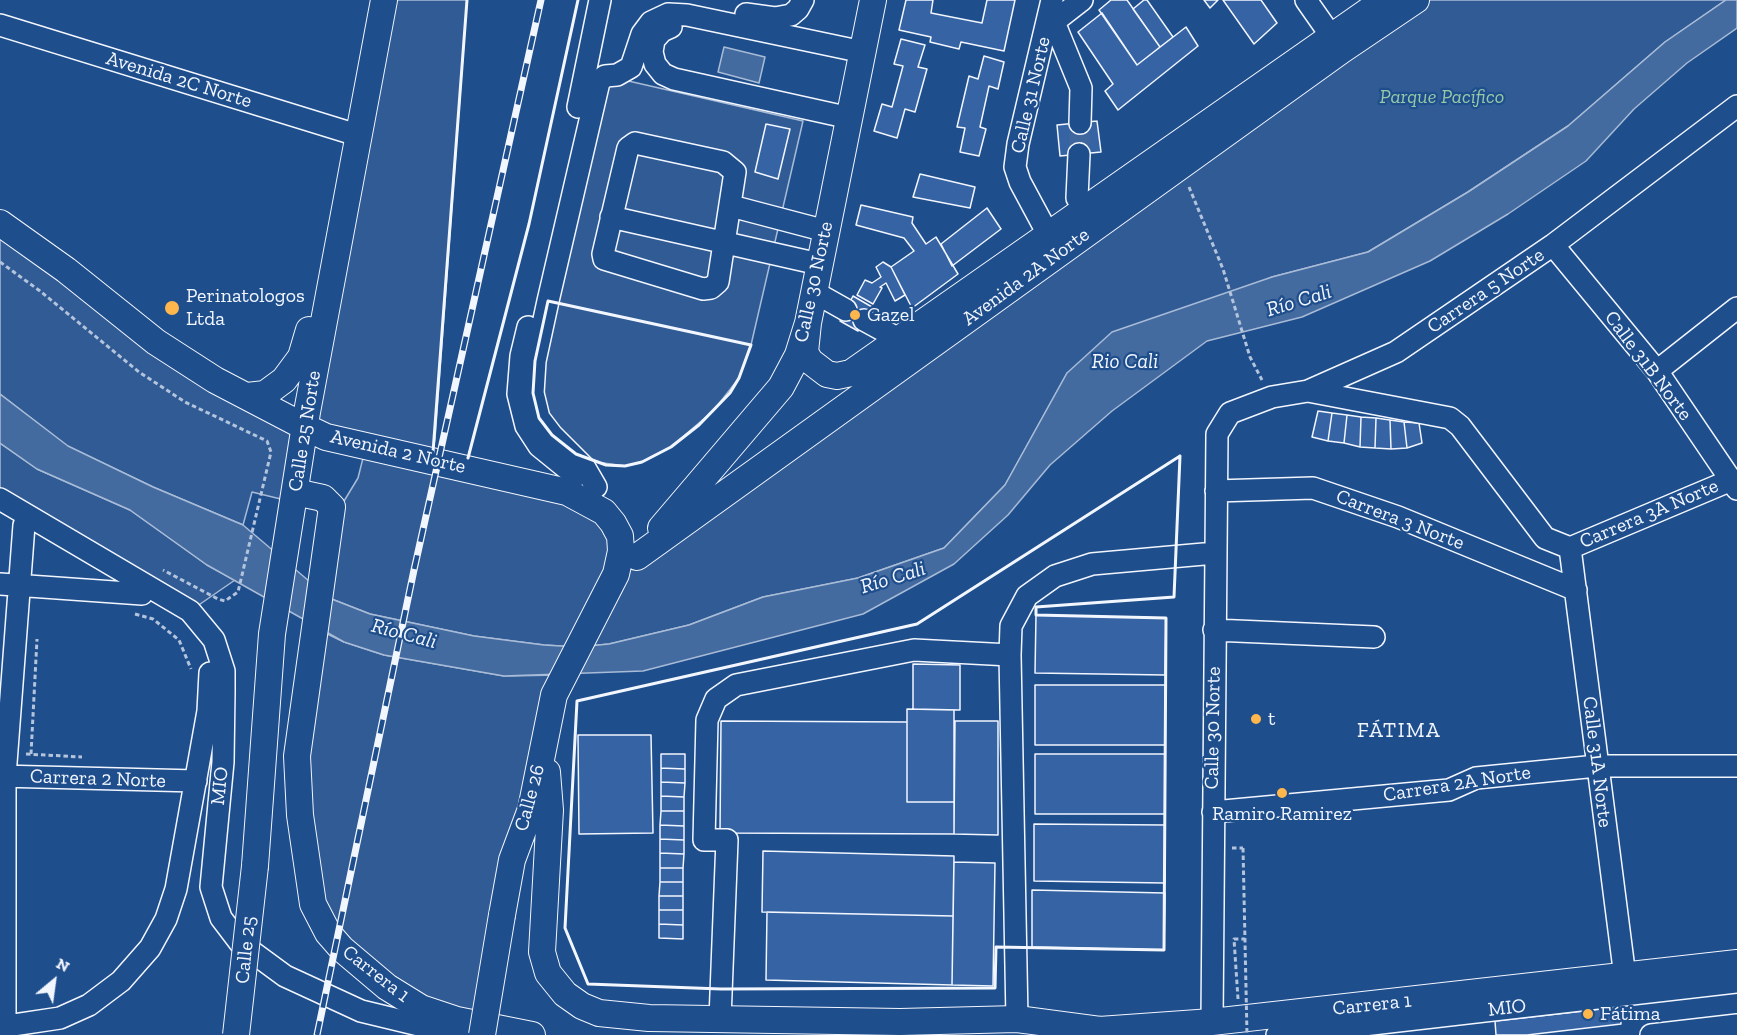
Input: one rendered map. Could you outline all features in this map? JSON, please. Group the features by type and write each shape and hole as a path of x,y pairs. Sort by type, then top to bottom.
{"main road":[{"name":"Calle 25 Norte","path":"255,866 272,634 328,290 384,0"},
{"name":"Calle 30 Norte","path":"616,574 637,557 781,387 798,355 808,323 873,0"},
{"name":"Avenida 2A Norte","path":"637,557 798,444 1053,244 1336,43 1384,0"},
{"name":"Avenida 2A Norte","path":"808,323 805,352 817,369 837,376 851,372 897,338 1053,244 1084,208 1336,43 1416,0"},
{"name":"Avenida 2 Norte","path":"0,224 66,270 156,342 215,380 305,427 326,437 567,492 604,512 620,536 621,551 616,574"},
{"path":"247,396 265,394 290,373 301,357 311,320 328,290"},
{"name":"Carrera 1","path":"294,497 323,498 332,507 311,643 297,756 300,815 313,904 328,933 342,949 387,987 421,1008 457,1020 532,1035"},
{"name":"Calle 26","path":"482,1035 512,860 531,809 554,695 616,574"},
{"name":"Carrera 1","path":"544,741 550,810 542,952 548,973 565,994 599,1013 649,1018 900,1022 1100,1030 1212,1022 1737,963"},
{"name":"Calle 25","path":"236,1035 255,866"}],"street":[{"path":"596,487 576,476 539,446 526,426 518,394 521,356 600,0"},
{"path":"687,0 776,18 791,15 803,0"},
{"path":"776,18 788,10 792,0"},
{"name":"Calle 31 Norte","path":"1052,0 1050,25 1018,144 1015,166 1053,244"},
{"path":"1080,123 1081,88 1050,25 1082,0"},
{"path":"1306,0 1336,43"},
{"path":"604,512 596,487 585,468 552,435 540,418 533,393 535,362 595,89 605,76 617,75 631,67 642,34 651,22 668,14 687,15 861,59"},
{"name":"Avenida 2C Norte","path":"0,25 357,135"},
{"path":"850,118 674,79 663,74 655,64 652,52 654,40 662,31 673,26 686,27 861,59"},
{"name":"Carrera 5 Norte","path":"1217,434 1230,413 1272,397 1308,391 1396,352 1553,245 1737,105"},
{"path":"635,142 730,166 735,172 731,206 718,282 711,288 703,290 608,262 603,255 627,148 635,142"},
{"path":"1079,154 1077,198 1084,208"},
{"path":"731,206 826,231"},
{"path":"611,217 819,264"},
{"name":"Calle 31B Norte","path":"1553,245 1657,371 1733,485"},
{"path":"814,292 897,338"},
{"path":"1657,371 1737,308"},
{"name":"Carrera 3A Norte","path":"1308,391 1450,418 1460,426 1545,538 1570,548 1733,485"},
{"name":"Calle 30 Norte","path":"1212,1022 1217,434"},
{"name":"Carrera 3 Norte","path":"1216,491 1313,488 1398,517 1576,590"},
{"name":"MIO","path":"0,499 190,610 214,640 224,671 224,715 223,762 211,887 221,918 240,943 285,976 361,1011 460,1035"},
{"path":"0,511 24,525 142,594 182,618 195,635 207,661 212,679 176,890 166,919 150,948 122,981 89,1005 60,1018 2,1027 3,776 10,585 24,525"},
{"name":"Calle 31A Norte","path":"1570,548 1625,977"},
{"path":"1012,1027 1011,626 1027,596 1055,576 1092,564 1215,553"},
{"path":"10,585 142,594"},
{"path":"1214,630 1374,637"},
{"path":"720,1019 726,840 704,840 707,720 716,699 736,685 914,650 1010,656"},
{"name":"Carrera 2A Norte","path":"1213,812 1449,790 1476,778 1597,766 1737,766"},
{"name":"Carrera 2 Norte","path":"3,776 196,781"},
{"name":"MIO","path":"1277,1035 1737,982"},
{"path":"1651,1035 1737,1025"}],"path":[{"path":"1187,182 1223,270 1250,357 1272,397"},
{"path":"0,262 139,372 185,402 267,441 271,452 238,592 225,601 218,599"},
{"path":"132,614 153,619 179,640 190,666 191,675"},
{"path":"37,629 31,754 90,757"},
{"path":"1243,848 1247,1035"},
{"path":"1239,1004 1234,939 1245,939"}],"shaded area":[{"path":"384,0 467,0 435,439 431,459 604,512 620,560 1416,0 1726,0 1665,42 1568,126 1468,192 1368,252 1272,277 1067,373 1005,485 944,548 858,578 763,597 689,625 609,644 578,647 474,636 370,614 329,598 338,511 358,478 366,446 305,427 293,502 252,492 243,525 153,487 67,446 0,394 0,223 304,427"},
{"path":"611,77 803,121 751,345 739,378 714,410 671,447 642,462 625,466 589,461 552,435 535,361"},
{"path":"0,443 37,469 130,510 207,565 235,580 190,611 0,499"},
{"path":"319,630 344,642 384,655 504,676 562,675 482,1022 457,1020 328,933 300,815"}],"water":[{"name":"Rio Cali","path":"1726,0 1737,0 1737,28 1687,63 1634,109 1586,161 1508,214 1430,261 1302,317 1207,341 1112,411 1050,465 1008,515 954,564 863,614 643,671 504,676 384,655 344,642 207,565 130,510 37,469 0,443 0,394 68,446 153,487 243,525 329,598 370,614 474,636 578,647 609,644 689,625 763,597 858,578 944,548 1005,485 1067,373 1112,332 1272,277 1368,252 1468,192 1568,126 1665,42"},
{"path":"724,47 765,57 759,83 718,72"}],"building":[{"path":"906,0 933,0 931,13 982,23 987,0 1015,0 1004,51 961,42 959,49 930,42 931,37 899,30"},
{"path":"1111,0 1127,0 1160,47 1137,65 1099,10"},
{"path":"1147,0 1173,37 1160,47 1133,9"},
{"path":"1204,0 1218,0 1210,8"},
{"path":"1223,0 1261,0 1277,23 1254,44"},
{"path":"1102,13 1137,65 1186,27 1198,46 1118,110 1105,91 1113,84 1078,32"},
{"path":"901,39 925,45 918,67 927,69 915,112 905,109 897,138 874,131 882,104 892,107 903,66 894,64"},
{"path":"984,56 1004,62 998,89 989,86 980,127 986,129 979,156 960,152 965,128 957,127 969,76 978,79"},
{"path":"1097,121 1101,152 1060,156 1057,125"},
{"path":"766,124 790,129 778,179 755,172"},
{"path":"920,174 975,187 970,208 913,197"},
{"path":"861,205 913,217 912,223 926,244 936,237 958,274 912,308 891,267 914,251 904,238 856,225"},
{"path":"987,208 1001,229 952,266 941,244"},
{"path":"883,262 891,267 905,295 895,301 886,283 880,287 882,288 873,304 857,295 865,280 872,283 881,277 876,267"},
{"name":"Gazel","path":"853,296 872,307 858,331 840,321"},
{"path":"1318,411 1332,413 1328,441 1312,437"},
{"path":"1332,413 1347,415 1344,443 1328,441"},
{"path":"1347,415 1361,417 1360,447 1344,443"},
{"path":"1361,417 1376,418 1375,448 1360,447"},
{"path":"1376,418 1390,420 1391,449 1375,448"},
{"path":"1390,420 1404,422 1407,448 1391,449"},
{"path":"1404,422 1419,423 1422,443 1407,448"},
{"path":"1036,615 1166,618 1165,675 1035,673"},
{"path":"913,664 960,665 960,710 913,709"},
{"path":"1035,685 1165,685 1165,745 1035,745"},
{"path":"907,709 954,710 954,802 907,802"},
{"path":"721,721 907,722 907,802 954,802 954,834 720,833"},
{"path":"955,721 998,721 998,835 954,834"},
{"path":"578,735 651,735 653,833 579,834"},
{"path":"661,754 685,754 685,769 661,768"},
{"path":"1035,754 1165,754 1165,814 1035,814"},
{"path":"661,768 685,769 685,783 661,782"},
{"path":"661,782 685,783 684,797 661,796"},
{"path":"661,796 684,797 684,811 661,811"},
{"path":"661,811 684,811 684,826 660,825"},
{"path":"1034,824 1165,825 1165,883 1034,881"},
{"path":"660,825 684,826 684,840 660,839"},
{"path":"660,839 684,840 684,854 660,853"},
{"path":"763,851 954,856 953,916 762,912"},
{"path":"660,853 684,854 683,868 660,868"},
{"path":"954,862 995,863 993,986 952,985"},
{"path":"660,868 683,868 683,882 660,882"},
{"path":"660,882 683,882 683,896 659,896"},
{"path":"1032,890 1165,893 1164,950 1032,947"},
{"path":"659,896 683,896 683,910 659,910"},
{"path":"659,910 683,910 683,925 659,924"},
{"path":"767,912 953,916 952,985 766,980"},
{"path":"659,924 683,925 683,939 659,938"},
{"name":"Fátima","path":"1619,1007 1621,1024 1527,1035 1496,1035 1495,1021"}],"tunnel":[{"path":"1079,154 1080,123"}],"railway":[{"path":"317,1035 414,570 541,0"}],"wall":[{"path":"433,452 467,0"},
{"path":"468,458 529,224 578,0"},
{"path":"548,301 751,345 739,378 730,393 699,425 671,447 642,462 625,466 606,465 576,454 552,435 539,418 533,393 535,361 548,301"},
{"path":"1180,456 1174,597 1036,607 1036,615 1166,618 1164,950 996,947 995,988 721,989 588,984 565,928 577,701 917,624 1180,456"}],"place":[{"name":"Perinatologos Ltda","path":"172,308"},
{"name":"Gazel","path":"855,315"},
{"name":"t","path":"1256,719"},
{"name":"Ramiro Ramirez","path":"1282,793"},
{"name":"Fátima","path":"1588,1014"}],"district":[{"name":"FÁTIMA","path":"1399,731"}],"park label":[{"name":"Parque Pacífico","path":"1442,97"}],"water label":[{"name":"Río Cali","path":"1299,301"},
{"name":"Río Cali","path":"893,578"},
{"name":"Río Cali","path":"404,634"}]}
